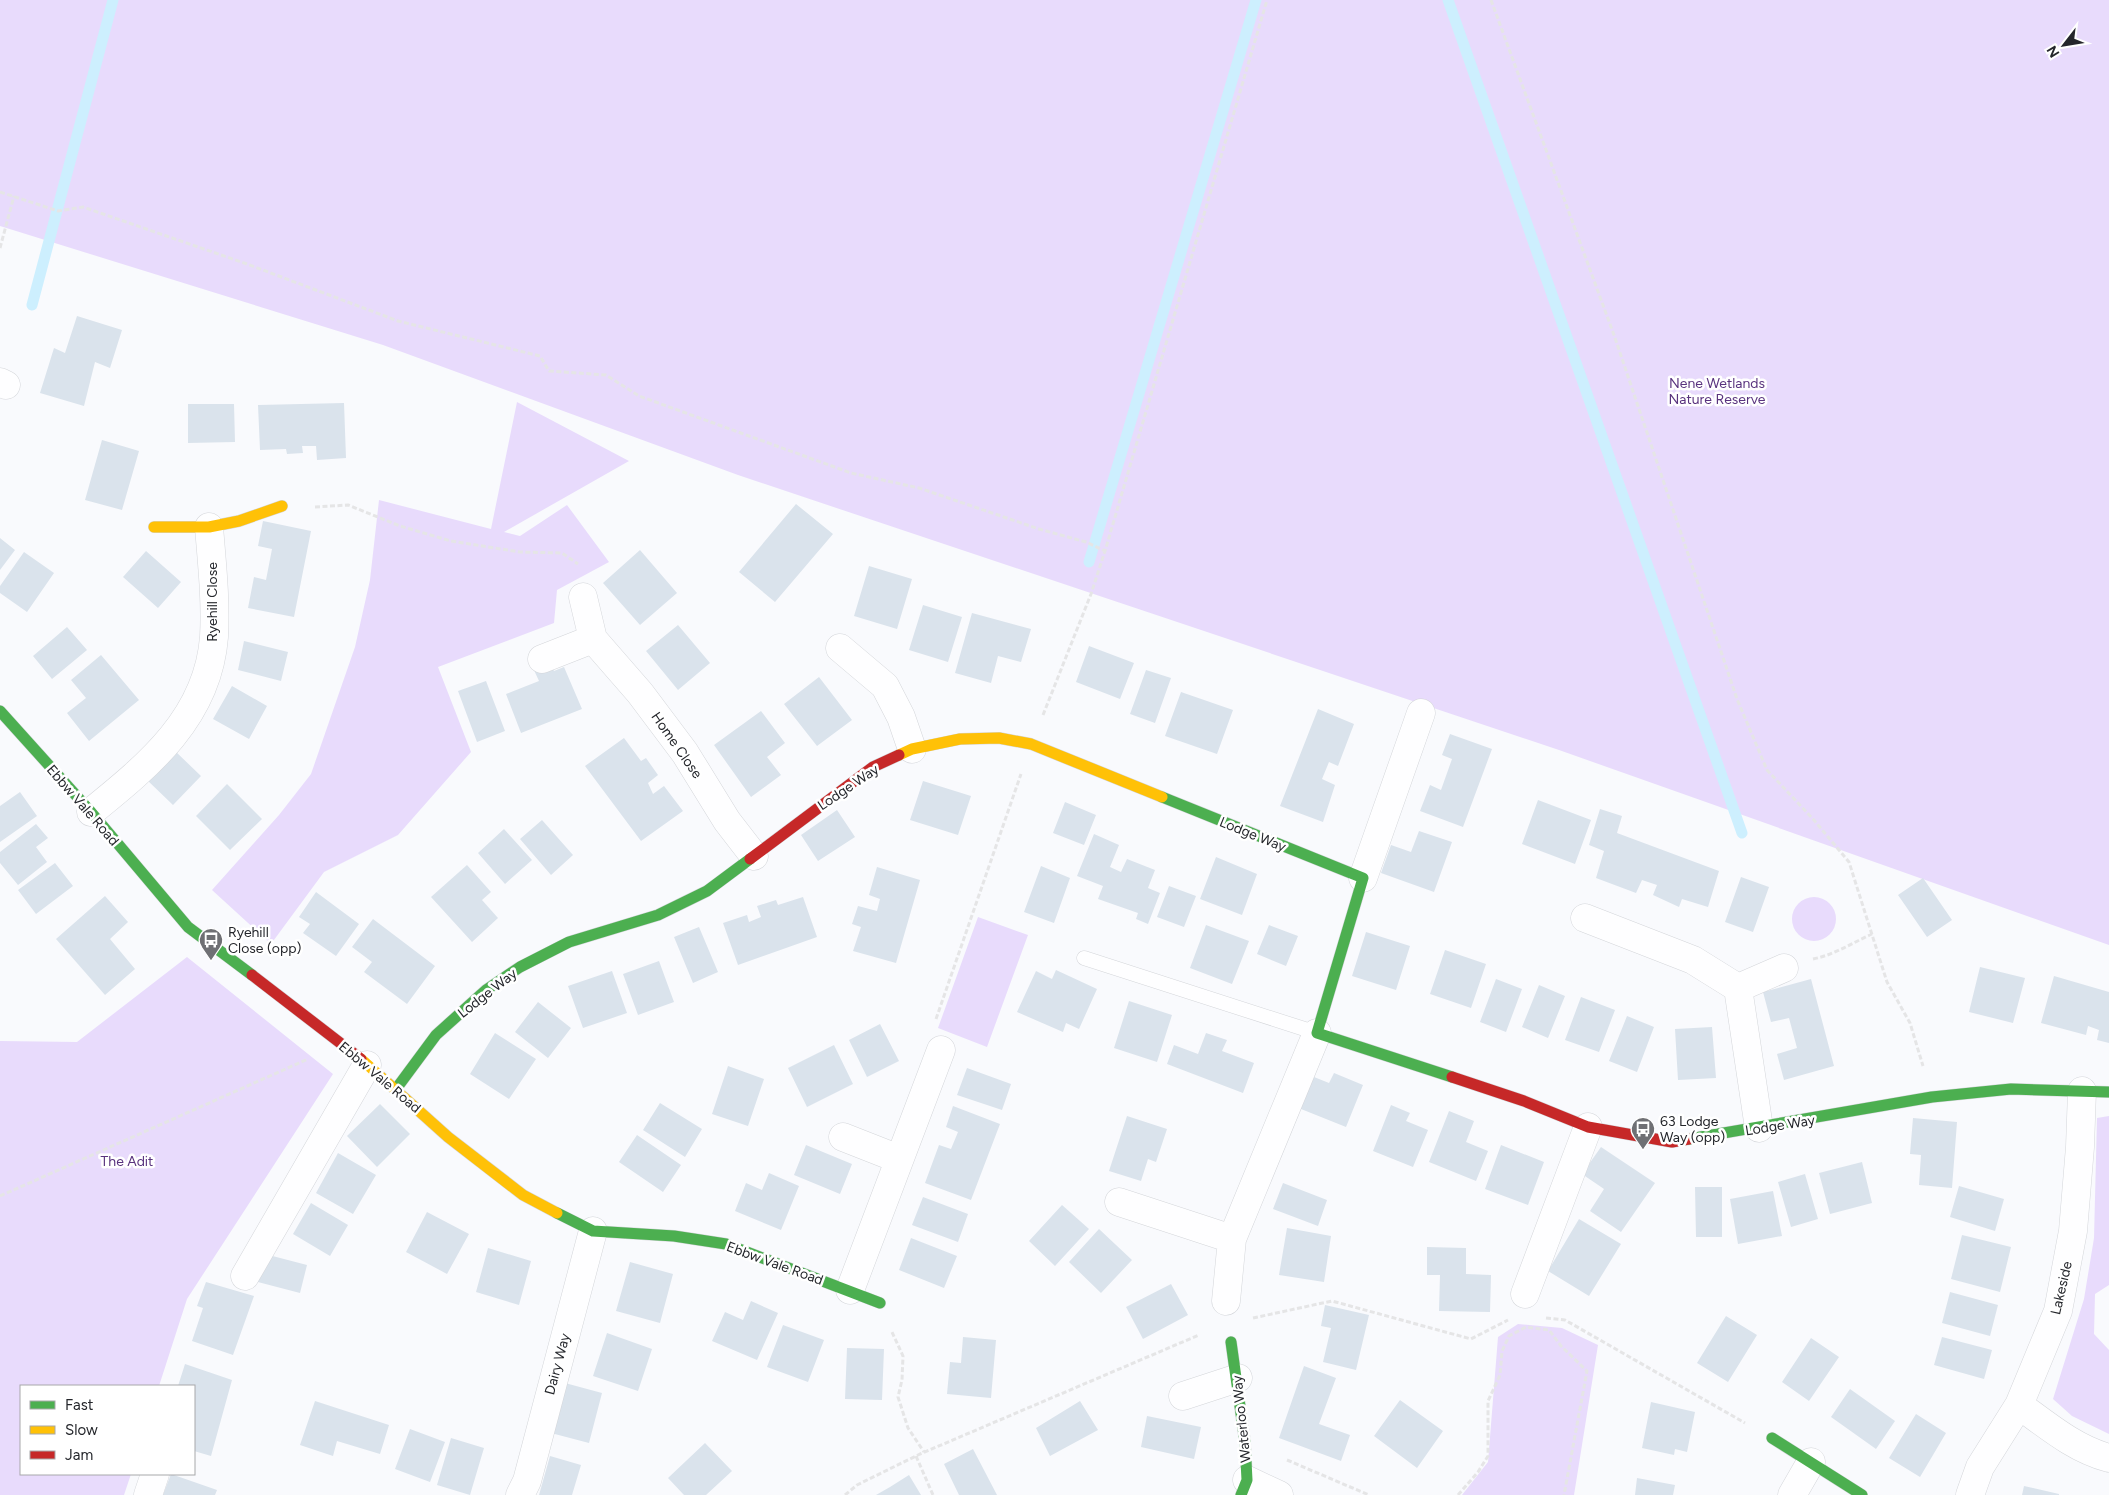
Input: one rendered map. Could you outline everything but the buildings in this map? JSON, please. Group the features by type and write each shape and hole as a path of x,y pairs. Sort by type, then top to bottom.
{"street":[{"path":"154,527 209,527 239,522 282,506"},
{"name":"Ryehill Close","path":"91,812 136,776 168,744 196,703 208,672 214,638 214,591 209,527"},
{"name":"Home Close","path":"583,596 593,639 640,693 685,753 727,820 754,856"},
{"path":"542,659 593,639"},
{"path":"840,648 885,686 901,717 912,749"},
{"name":"Ebbw Vale Road","path":"0,711 91,812 188,927 342,1044 396,1088 448,1136 523,1195 594,1231 674,1236 726,1244 880,1303"},
{"path":"1226,1301 1232,1239 1317,1033 1363,878 1421,713"},
{"name":"Lodge Way","path":"396,1088 436,1034 486,990 520,967 569,942 658,915 707,891 873,768 912,749 960,739 999,738 1031,744 1363,878"},
{"path":"1585,918 1693,960 1738,988 1759,1128"},
{"path":"1738,988 1784,968"},
{"name":"Lodge Way","path":"1317,1033 1524,1101 1588,1127 1672,1142 1932,1097 2011,1089 2109,1092"},
{"path":"850,1290 941,1050"},
{"path":"245,1276 367,1065"},
{"name":"Lakeside","path":"1970,1495 1980,1467 2019,1405 2058,1311 2073,1231 2080,1147 2082,1091"},
{"path":"1525,1294 1588,1127"},
{"path":"844,1137 900,1159"},
{"path":"1119,1202 1232,1239"},
{"name":"Dairy Way","path":"520,1495 527,1480 594,1231"},
{"name":"Waterloo Way","path":"1232,1342 1245,1442 1244,1488"},
{"path":"1183,1396 1238,1378"},
{"path":"2019,1405 2070,1442 2109,1458"},
{"path":"1772,1438 1862,1495"},
{"path":"1792,1495 1811,1462"},
{"path":"148,1495 155,1475"},
{"path":"1244,1488 1279,1495"}],"lane":[{"path":"1084,958 1317,1033"}],"path":[{"path":"941,1050 933,1029 1031,744 1091,594 1105,551 1268,0"},
{"path":"1491,0 1614,335 1737,699 1767,770 1813,819 1849,862 1887,982 1910,1023 1932,1097"},
{"path":"0,192 58,211 83,207 247,264 398,321 540,356 549,371 606,375 639,396 851,473 919,488 1039,529 1086,542 1105,551"},
{"path":"0,248 14,196"},
{"path":"282,506 291,511 314,506 348,505 400,526 451,541 520,552 562,554 580,565 583,596"},
{"path":"1784,968 1803,957 1813,959 1830,955 1872,934"},
{"path":"0,1196 342,1044"},
{"path":"1248,1319 1332,1301 1471,1339 1511,1319"},
{"path":"880,1303 902,1356 902,1380 898,1397 908,1428 924,1452"},
{"path":"1539,1318 1565,1320 1772,1438"},
{"path":"1458,1495 1478,1472 1488,1456 1488,1401 1500,1375 1502,1352 1509,1336 1526,1327 1550,1330 1561,1346 1588,1371 1564,1495"},
{"path":"845,1495 857,1485 924,1452 1202,1334"},
{"path":"1245,1442 1369,1495"},
{"path":"916,1456 933,1495"}],"green space":[{"name":"Nene Wetlands Nature Reserve","path":"0,0 2109,0 2109,945 1559,750 738,475 383,345 0,226"},
{"path":"517,402 629,461 504,532 520,536 567,505 609,562 557,590 554,623 438,667 471,752 398,835 324,872 271,944 212,890 279,815 311,774 355,647 370,580 379,500 491,529"},
{"path":"1818,897 1830,903 1835,910 1835,928 1830,935 1823,940 1810,941 1802,938 1795,931 1792,915 1795,907 1802,900"},
{"path":"978,917 1028,935 987,1047 938,1028"},
{"name":"The Adit","path":"187,957 333,1074 187,1299 159,1385 20,1385 20,1475 131,1475 124,1495 0,1495 0,1041 77,1042"},
{"path":"2109,1116 2109,1285 2095,1294 2094,1334 2109,1350 2109,1434 2072,1416 2053,1399 2084,1299 2094,1238 2097,1118"},
{"path":"1518,1324 1562,1328 1598,1345 1574,1495 1462,1495 1488,1462 1498,1337"}],"waterway":[{"path":"32,305 113,0"},
{"path":"1089,562 1256,0"},
{"path":"1448,0 1742,833"}],"traffic: fast":[{"path":"0,711 91,812 188,927 252,975"},
{"path":"1162,797 1363,878 1317,1033 1452,1077"},
{"path":"396,1089 436,1035 486,990 520,967 569,942 658,915 707,891 750,859"},
{"path":"1689,1139 1932,1097 2011,1089 2109,1092"},
{"path":"557,1213 593,1231 674,1236 726,1244 880,1303"},
{"path":"1231,1342 1245,1442 1247,1480 1241,1495"},
{"path":"1772,1438 1862,1495"}],"traffic: slow":[{"path":"154,527 209,527 239,521 282,506"},
{"path":"899,755 912,749 960,739 999,738 1031,744 1162,797"},
{"path":"361,1059 448,1137 523,1195 557,1213"}],"traffic: jam":[{"path":"750,859 873,767 899,755"},
{"path":"252,975 361,1059"},
{"path":"1452,1077 1524,1101 1588,1127 1672,1142 1689,1139"}],"place":[{"name":"Ryehill Close (opp)","path":"211,961"},
{"name":"63 Lodge Way (opp)","path":"1643,1150"}]}
